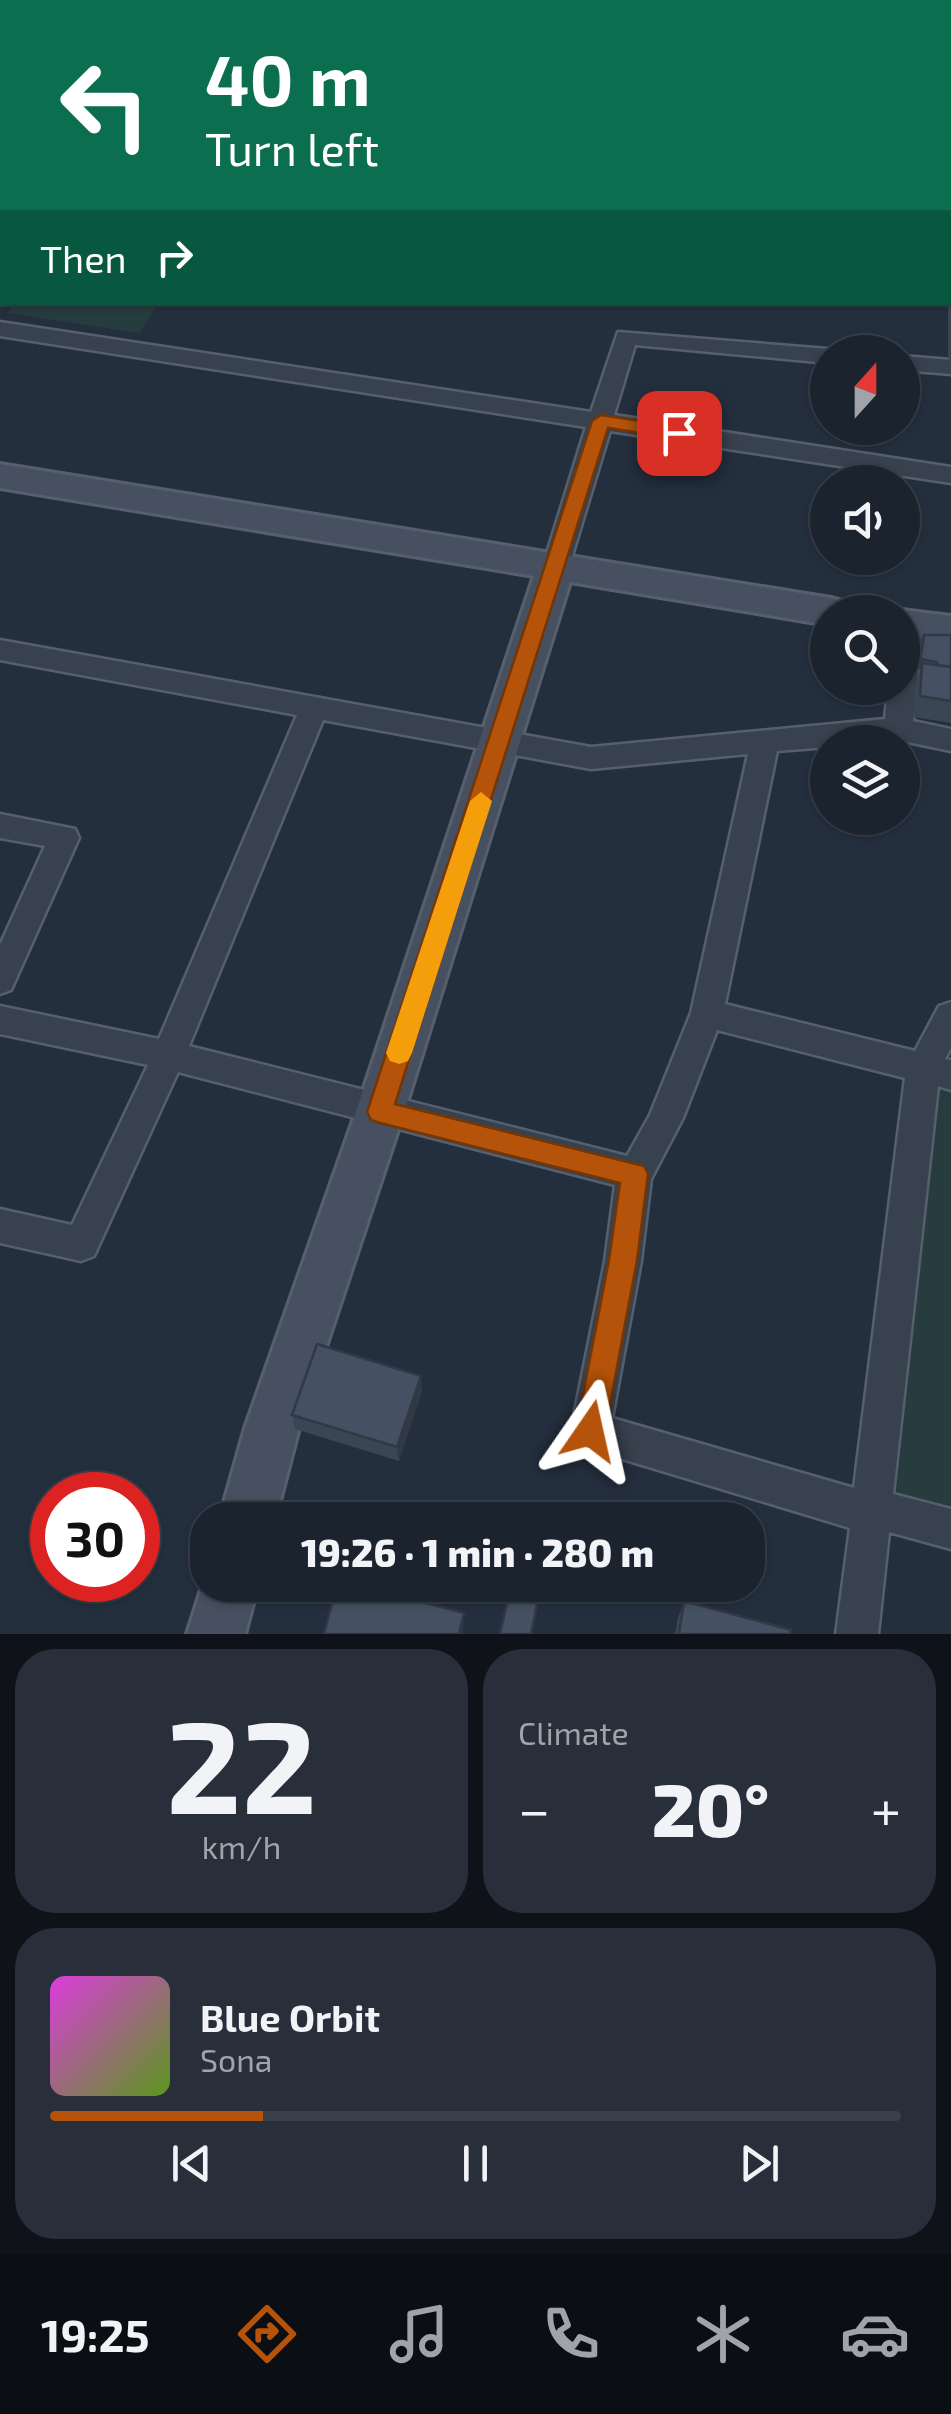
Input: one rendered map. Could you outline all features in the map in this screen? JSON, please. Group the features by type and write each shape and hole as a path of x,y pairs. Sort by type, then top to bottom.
{"street":[{"path":"0,328 951,475"},
{"path":"252,1502 272,1428 500,743 626,337 810,354"},
{"path":"920,365 951,368"},
{"path":"0,476 810,609"},
{"path":"920,626 951,630"},
{"path":"0,650 591,758 810,737"},
{"path":"0,1226 81,1244 169,1056 314,708"},
{"path":"920,734 951,740"},
{"path":"765,741 707,1013 666,1118 648,1156 634,1174 623,1260 590,1431 845,1508 870,1508 951,1530"},
{"path":"0,826 64,838 0,980"},
{"path":"707,1013 937,1072"},
{"path":"858,1634 870,1508 937,1072 951,1016"},
{"path":"0,1020 169,1056 634,1174"},
{"path":"216,1634 224,1602"}],"green space":[{"path":"13,305 158,305 139,333 8,313"},
{"path":"939,1086 951,1089 951,1508 896,1494"}],"building":[{"path":"924,635 951,635 951,667 920,659"},
{"path":"922,663 951,667 951,701 920,696"},
{"path":"317,1344 421,1376 397,1447 292,1415"},
{"path":"332,1602 422,1602 464,1613 459,1634 324,1634"},
{"path":"507,1602 538,1602 531,1634 500,1634"},
{"path":"684,1602 791,1630 790,1634 679,1634"}],"slow traffic":[{"path":"399,1053 481,801"}],"route":[{"path":"590,1431 623,1260 634,1174 380,1112 601,421 679,433"}]}
